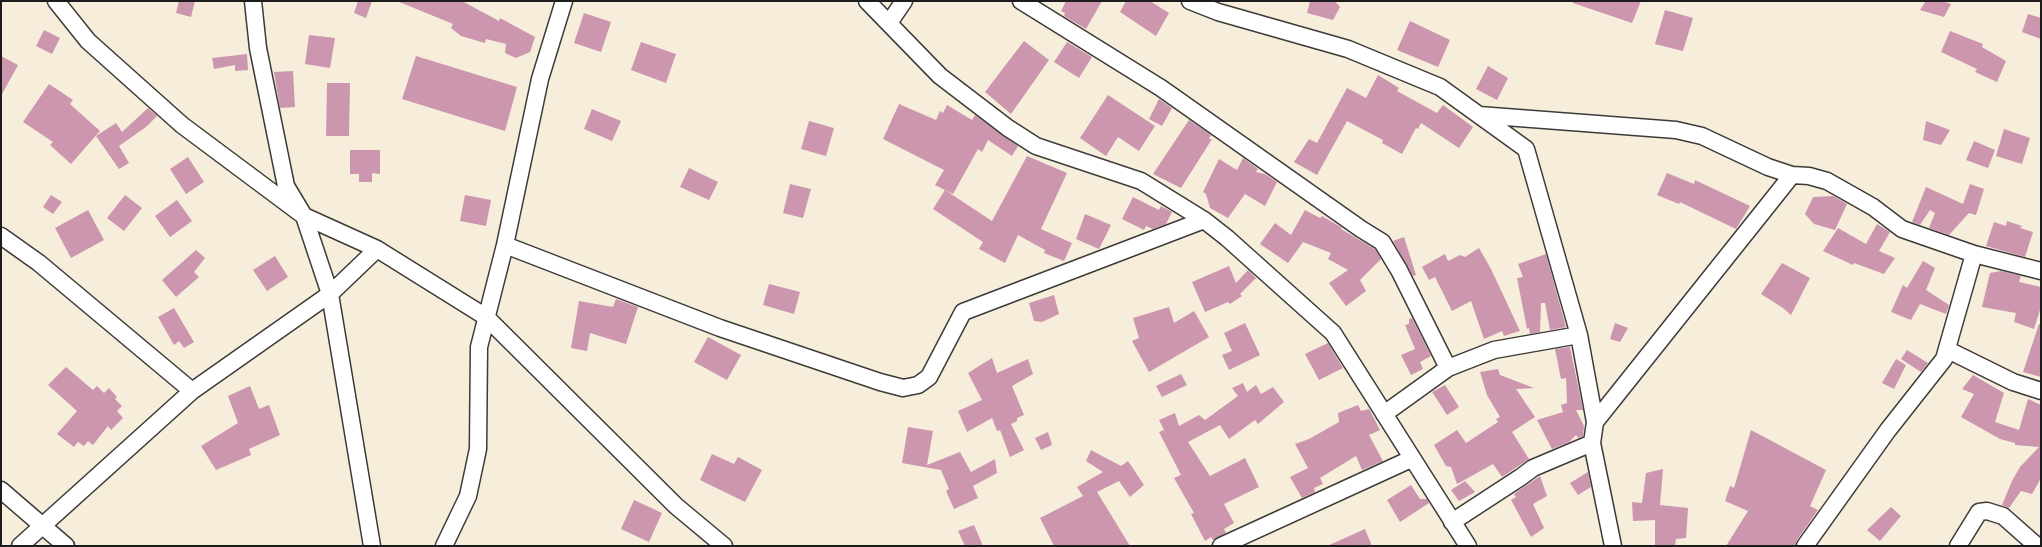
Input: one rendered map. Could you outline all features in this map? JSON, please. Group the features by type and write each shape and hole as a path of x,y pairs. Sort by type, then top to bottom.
{"street":[{"path":"56,1 88,41 182,125 304,216 377,248 486,317 676,506 716,543"},
{"path":"253,1 258,48 286,186 304,216 330,294 372,546"},
{"path":"444,546 468,496 478,449 479,347 504,245 540,78 564,1"},
{"path":"867,1 940,76 1008,128 1036,146 1142,181 1204,220 1227,238 1333,333 1468,546"},
{"path":"889,23 904,1"},
{"path":"1021,1 1161,88 1382,242 1399,270 1448,368"},
{"path":"1190,1 1227,15 1348,49 1440,87 1526,150 1579,335 1595,422 1592,443 1613,546"},
{"path":"1479,116 1676,130 1717,142 1768,167 1792,175 1809,176 1827,181 1873,207 1902,229 1974,254 2041,271"},
{"path":"1595,422 1792,175"},
{"path":"504,245 720,328 903,388 918,385 929,377 963,312 1204,220"},
{"path":"1,236 39,263 192,391"},
{"path":"20,546 192,391 330,294 377,248"},
{"path":"1805,546 1888,430 1944,359 1974,254"},
{"path":"1384,414 1448,368 1494,350 1579,335"},
{"path":"1948,350 2013,382 2041,391"},
{"path":"1452,522 1522,478 1533,468 1592,443"},
{"path":"1221,546 1412,459"},
{"path":"1,490 66,546"},
{"path":"1958,546 1979,512 1987,511 2003,516 2037,546"}],"building":[{"path":"179,1 195,1 191,17 176,13"},
{"path":"358,1 372,1 366,18 354,13"},
{"path":"397,1 462,1 499,21 500,18 535,37 530,52 516,58 505,53 506,44 486,39 485,43 461,36 451,28 453,24"},
{"path":"1066,1 1102,1 1086,29 1064,16 1065,13 1061,11"},
{"path":"1126,1 1150,1 1169,13 1156,36 1120,12"},
{"path":"1310,1 1335,1 1340,7 1333,20 1307,13"},
{"path":"1573,1 1641,1 1632,23 1573,3"},
{"path":"1926,1 1942,1 1951,4 1944,17 1920,10"},
{"path":"1665,10 1693,18 1683,51 1655,44"},
{"path":"584,13 611,22 601,52 574,43"},
{"path":"2028,14 2041,18 2041,39 2022,32"},
{"path":"1410,21 1450,40 1438,67 1397,50"},
{"path":"44,30 60,38 52,54 36,46"},
{"path":"1950,31 1983,44 1982,47 2006,61 1997,82 1975,72 1977,69 1941,52"},
{"path":"309,35 335,38 330,68 305,64"},
{"path":"1024,41 1049,60 1011,114 985,92"},
{"path":"641,42 676,54 666,83 631,70"},
{"path":"1067,42 1092,57 1079,78 1054,62"},
{"path":"247,54 248,70 235,71 235,65 214,69 212,58"},
{"path":"1,56 18,65 1,96"},
{"path":"416,56 517,87 505,131 402,99"},
{"path":"1488,66 1508,78 1497,100 1476,89"},
{"path":"293,71 295,107 280,108 274,72"},
{"path":"1378,75 1399,88 1397,91 1437,113 1443,105 1473,127 1459,148 1421,123 1418,129 1416,128 1402,154 1382,143 1383,140 1347,121 1317,175 1294,162 1309,139 1317,143 1347,88 1366,98"},
{"path":"327,83 350,83 349,136 326,136"},
{"path":"49,84 73,100 70,104 100,131 71,164 50,145 53,142 23,122"},
{"path":"1108,95 1155,126 1139,151 1118,137 1106,156 1080,138"},
{"path":"1159,99 1172,108 1162,126 1149,119"},
{"path":"899,104 936,120 940,111 943,113 947,105 972,120 975,115 1018,146 1012,156 988,140 982,152 978,149 953,194 935,185 944,170 883,139"},
{"path":"148,108 157,116 146,127 119,146 129,163 119,169 96,136 116,123 122,132"},
{"path":"592,109 621,121 612,141 584,129"},
{"path":"1189,120 1211,135 1209,139 1212,139 1181,188 1153,174"},
{"path":"809,121 834,128 826,156 801,149"},
{"path":"1926,121 1950,130 1941,145 1923,140"},
{"path":"2004,129 2030,138 2022,164 1996,156"},
{"path":"1974,141 1995,150 1988,168 1966,160"},
{"path":"350,150 380,150 380,174 372,173 372,182 359,182 359,174 350,174"},
{"path":"1027,156 1067,173 1041,229 1072,243 1064,261 1044,253 1045,250 1018,235 1005,263 979,249 983,242 933,209 945,190 992,221"},
{"path":"188,157 204,182 186,194 170,169"},
{"path":"1243,158 1258,169 1256,172 1265,174 1277,182 1265,206 1245,194 1228,218 1210,208 1206,194 1203,192 1219,159 1237,170"},
{"path":"689,168 718,182 709,200 680,187"},
{"path":"1667,173 1694,184 1695,180 1750,206 1736,229 1680,202 1679,204 1657,195"},
{"path":"790,184 811,189 803,218 783,213"},
{"path":"1970,184 1984,189 1976,215 1969,213 1949,235 1929,228 1935,213 1930,210 1920,225 1912,222 1926,187 1963,204"},
{"path":"51,195 62,202 53,214 43,207"},
{"path":"125,195 142,208 124,231 107,218"},
{"path":"465,195 491,200 486,226 460,221"},
{"path":"1833,196 1847,204 1835,230 1814,224 1805,214 1813,197"},
{"path":"1133,197 1159,210 1161,206 1172,212 1166,224 1153,229 1146,226 1144,230 1122,219"},
{"path":"177,200 192,221 170,237 155,216"},
{"path":"88,210 104,240 71,258 55,228"},
{"path":"1305,210 1320,218 1322,216 1375,249 1381,259 1360,280 1366,291 1346,306 1329,283 1348,270 1328,259 1331,253 1303,242 1288,263 1260,244 1275,223 1291,235"},
{"path":"1085,214 1111,225 1099,249 1076,239"},
{"path":"2007,221 2033,232 2025,257 1986,246 1994,222 2006,226"},
{"path":"1877,224 1890,232 1879,251 1895,258 1884,274 1854,263 1853,265 1823,251 1838,228 1866,244"},
{"path":"1404,237 1416,275 1413,276 1393,241"},
{"path":"1479,248 1520,331 1504,336 1502,331 1484,339 1471,301 1452,311 1435,277 1429,280 1422,267 1445,254 1448,261 1460,255 1465,257"},
{"path":"196,250 205,258 194,272 199,277 176,297 162,280"},
{"path":"1546,254 1566,327 1550,330 1545,303 1541,303 1540,332 1530,334 1529,328 1527,329 1517,278 1523,277 1518,264"},
{"path":"275,256 288,277 267,291 253,270"},
{"path":"1923,261 1935,268 1926,290 1949,305 1946,314 1920,304 1911,320 1891,312 1903,285 1907,288"},
{"path":"1782,263 1810,278 1791,315 1761,294"},
{"path":"1229,266 1236,283 1248,270 1256,278 1240,294 1242,296 1230,304 1228,302 1205,312 1192,282"},
{"path":"2001,271 2021,276 2019,282 2041,287 2041,307 2034,329 2014,322 2016,313 1982,307 1990,273"},
{"path":"769,284 800,292 794,314 763,305"},
{"path":"1054,295 1059,314 1042,322 1034,321 1029,303"},
{"path":"616,299 638,307 626,344 590,333 587,351 571,348 579,301 613,307"},
{"path":"1169,307 1174,323 1194,311 1209,337 1149,372 1132,341 1139,338 1133,318"},
{"path":"174,308 194,342 184,348 179,341 174,345 158,317"},
{"path":"1412,318 1431,356 1420,362 1423,369 1411,375 1401,355 1415,349 1405,325 1409,324 1409,319"},
{"path":"1245,323 1260,355 1229,370 1222,355 1232,351 1224,333"},
{"path":"1615,323 1628,328 1620,342 1610,339"},
{"path":"2039,324 2041,324 2041,377 2023,372"},
{"path":"708,337 741,355 727,380 694,362"},
{"path":"1328,343 1343,368 1319,380 1305,354"},
{"path":"1570,347 1583,410 1576,410 1584,426 1583,436 1578,438 1576,435 1569,442 1552,449 1537,420 1563,412 1561,405 1567,403 1566,378 1561,379 1555,349"},
{"path":"1907,350 1928,363 1921,372 1901,359"},
{"path":"992,358 997,373 1028,359 1033,374 1012,386 1024,415 1017,418 1017,421 1011,424 1024,450 1010,457 1000,430 997,431 992,418 967,432 958,411 982,400 968,373"},
{"path":"1896,359 1906,365 1894,389 1882,383"},
{"path":"66,367 93,390 97,386 104,393 109,388 117,397 115,399 122,406 117,411 123,418 111,430 108,426 93,445 88,441 84,446 78,442 74,447 57,434 77,411 48,385"},
{"path":"1498,369 1500,375 1534,388 1516,389 1535,417 1512,432 1529,459 1502,477 1493,464 1457,484 1451,467 1446,466 1434,445 1457,430 1466,443 1498,422 1496,419 1500,417 1487,395 1480,372"},
{"path":"1181,374 1187,385 1162,397 1156,386"},
{"path":"1973,375 2004,393 1995,422 2019,430 2028,399 2041,405 2041,478 2032,494 2021,491 2009,508 2002,505 2012,481 2020,467 2039,447 2015,445 2015,443 2000,439 1961,417 1974,394 1962,389"},
{"path":"1243,383 1247,392 1256,385 1261,394 1273,387 1284,402 1258,424 1255,420 1229,439 1220,425 1188,442 1210,476 1245,458 1259,487 1224,504 1234,523 1224,529 1226,533 1213,540 1211,537 1205,541 1191,514 1194,513 1174,478 1181,475 1159,432 1164,430 1159,420 1175,413 1179,426 1199,415 1205,420 1238,396 1232,388"},
{"path":"1445,385 1459,407 1447,415 1432,392"},
{"path":"250,386 259,409 269,405 280,435 249,449 251,455 216,470 201,446 238,423 228,396"},
{"path":"1358,405 1361,411 1369,409 1380,430 1369,435 1383,461 1362,470 1356,456 1320,478 1323,484 1314,488 1315,492 1302,498 1290,477 1308,468 1295,444 1309,439 1339,422 1338,413"},
{"path":"908,427 933,431 927,465 960,452 971,472 995,459 997,473 973,486 978,498 954,509 946,491 949,489 941,470 902,463"},
{"path":"1751,430 1826,470 1810,506 1818,510 1797,540 1795,546 1726,546 1748,511 1725,501 1730,486 1734,488"},
{"path":"1048,432 1052,445 1041,450 1035,438"},
{"path":"1091,450 1121,466 1128,461 1144,485 1130,497 1119,481 1097,492 1130,546 1054,546 1040,518 1083,496 1077,487 1103,472 1086,461"},
{"path":"712,454 734,464 738,457 762,470 745,502 700,480"},
{"path":"1663,469 1660,505 1688,508 1686,538 1676,539 1675,546 1655,546 1655,520 1633,521 1632,502 1642,503 1646,473"},
{"path":"1588,472 1591,487 1578,495 1570,483"},
{"path":"1540,476 1547,496 1533,504 1544,528 1531,537 1511,500 1516,497 1514,494"},
{"path":"1465,481 1475,492 1459,501 1451,490"},
{"path":"1411,485 1420,499 1427,499 1429,503 1400,522 1387,500"},
{"path":"634,500 662,513 649,542 621,529"},
{"path":"1891,507 1901,516 1880,541 1867,530"},
{"path":"974,525 983,546 965,546 958,531"},
{"path":"1365,529 1372,546 1327,546"}]}
